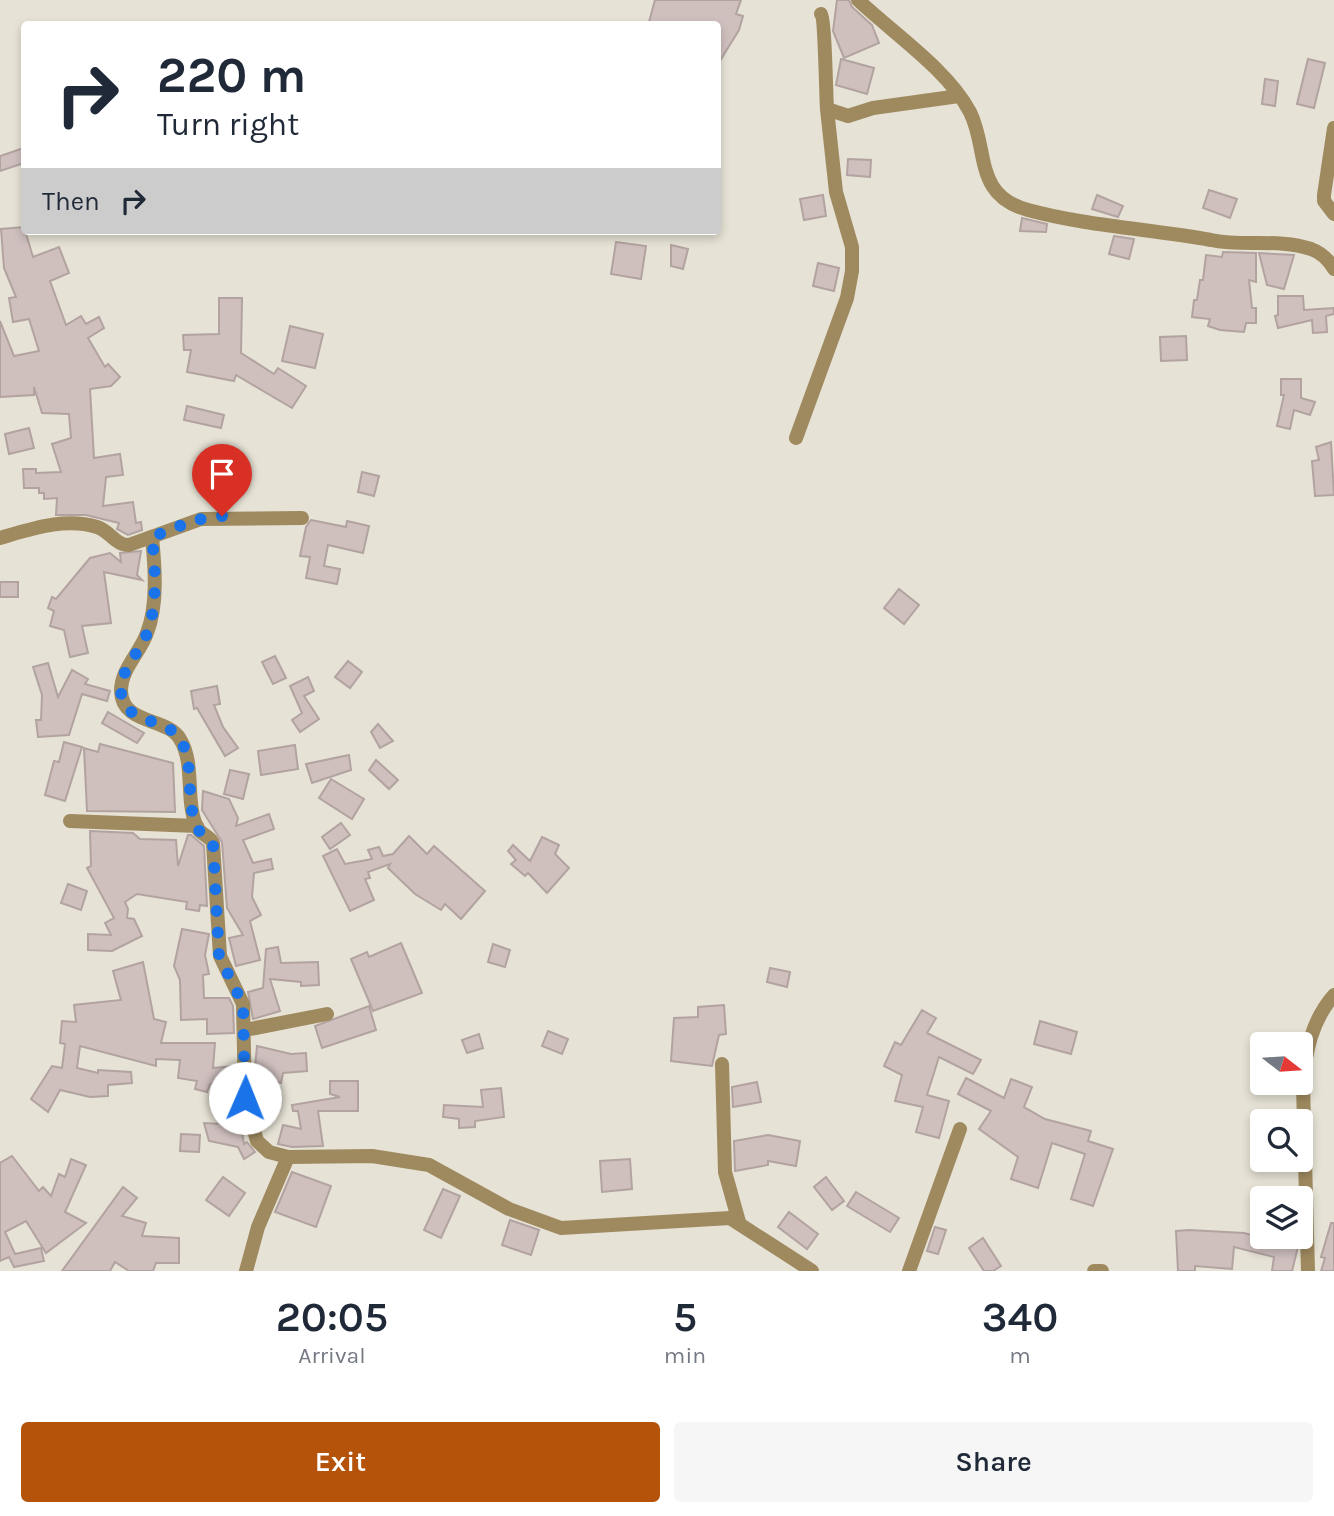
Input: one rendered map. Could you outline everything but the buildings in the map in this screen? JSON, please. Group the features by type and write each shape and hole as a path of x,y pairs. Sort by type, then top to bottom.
{"street":[{"path":"858,0 907,45 936,67 959,96 976,130 983,166 999,194 1010,204 1092,223 1212,241 1289,244 1318,252 1334,269"},
{"path":"796,438 847,298 852,271 852,247 836,192 822,38 825,20 821,14"},
{"path":"827,109 848,116 873,108 959,96"},
{"path":"1334,128 1324,195 1324,201 1334,214"},
{"path":"0,538 61,523 98,527 125,546 195,520 216,517 302,518"},
{"path":"152,537 151,620 141,647 127,668 121,692 123,701 138,718 162,726 179,736 197,827 213,843 219,956 240,994 245,1030 245,1098 257,1141 269,1152 288,1157 372,1156 429,1165 509,1209 561,1228 721,1217 739,1222 812,1271"},
{"path":"70,821 197,827"},
{"path":"1308,1271 1303,1085 1305,1061 1317,1020 1334,995"},
{"path":"245,1030 327,1014"},
{"path":"722,1064 725,1172 739,1222"},
{"path":"909,1271 960,1129"},
{"path":"246,1271 258,1227 288,1157"},
{"path":"1094,1271 1102,1271"}],"route":[{"path":"222,516 195,520 152,537 154,556 151,620 141,647 127,668 121,692 123,701 138,718 162,726 179,736 197,827 213,843 219,956 243,1004 245,1098"}]}
